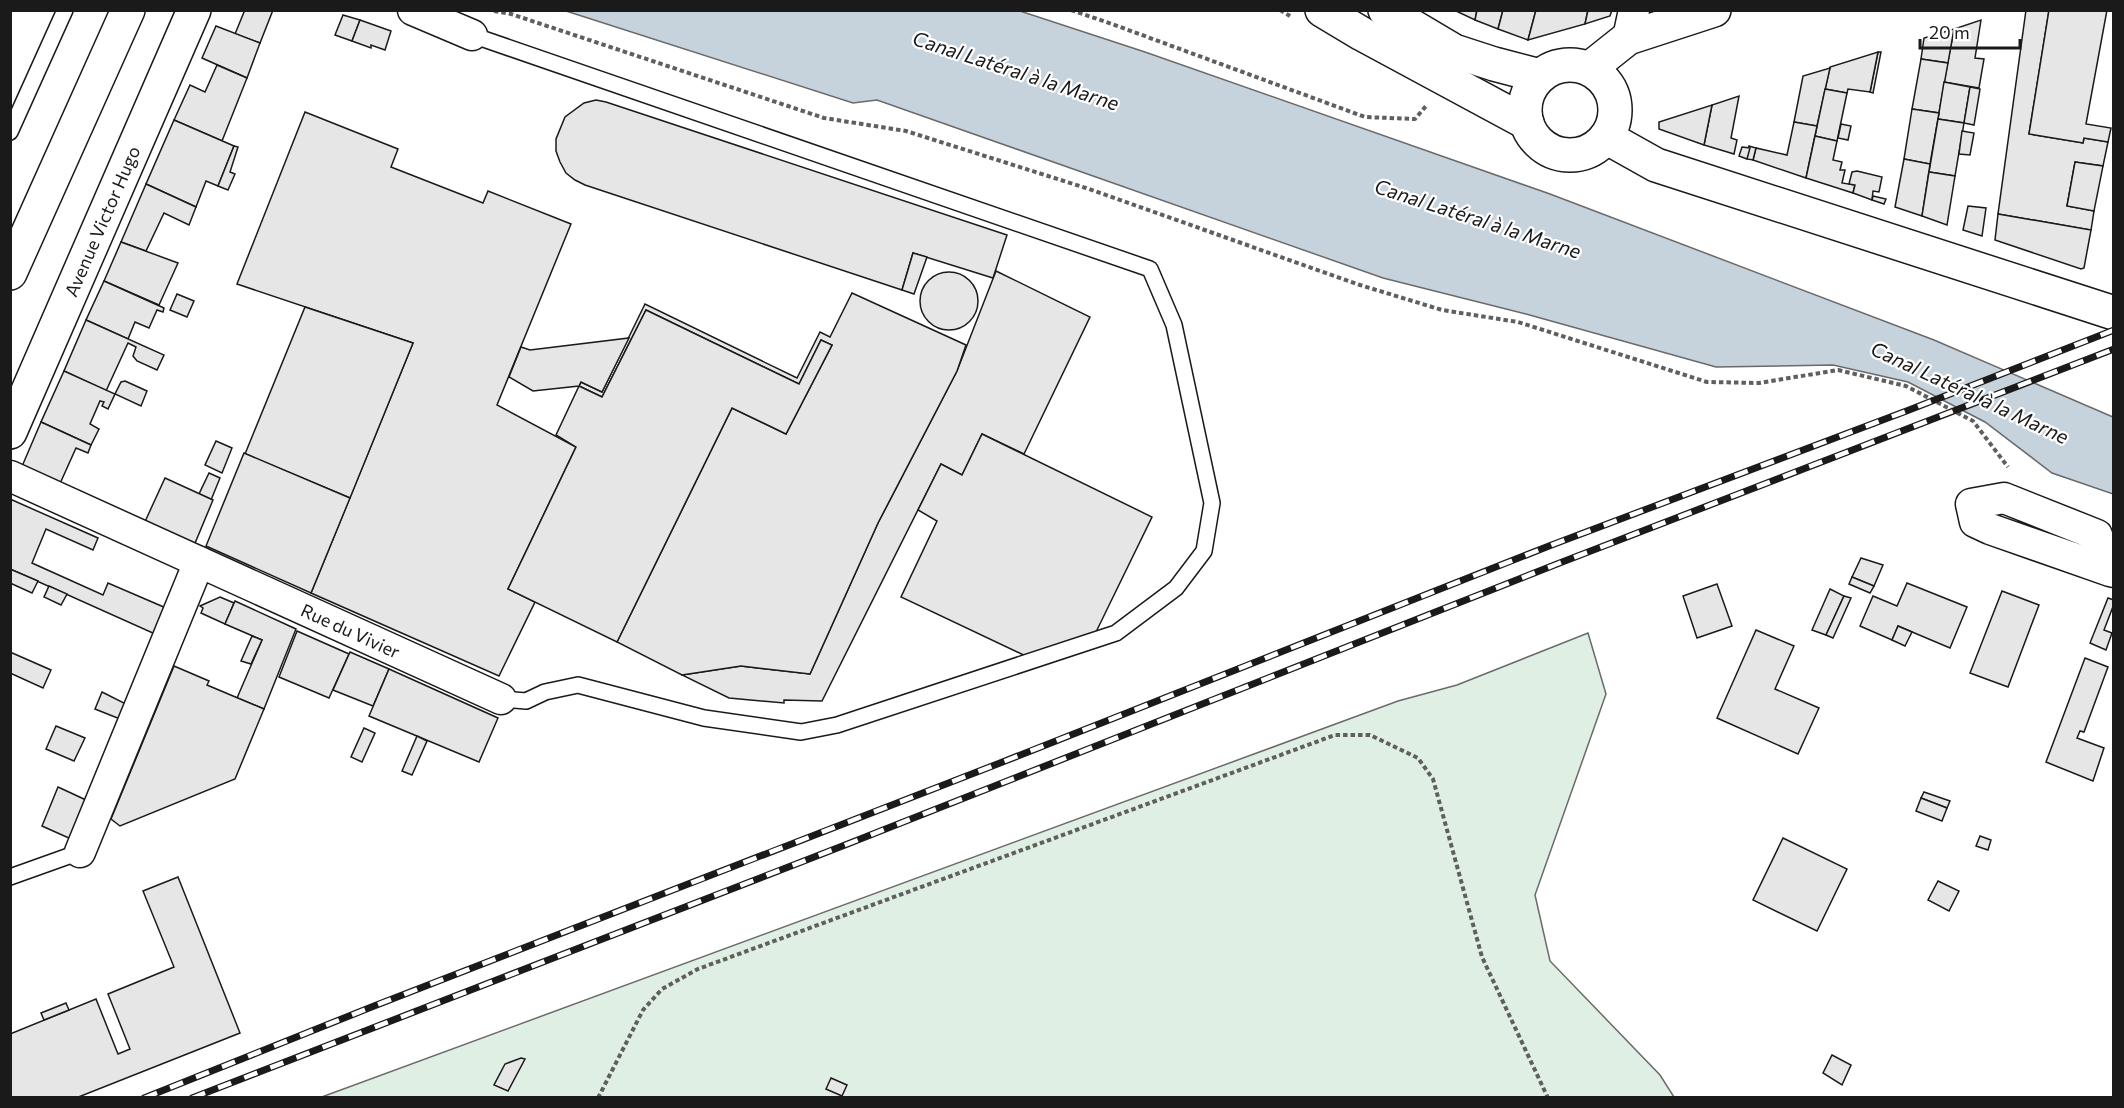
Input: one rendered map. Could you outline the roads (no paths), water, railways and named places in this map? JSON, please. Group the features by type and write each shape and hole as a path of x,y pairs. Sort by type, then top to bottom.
{"main road":[{"path":"10,273 128,10"},
{"name":"Avenue Victor Hugo","path":"10,432 194,10"},
{"path":"1322,10 1527,123"},
{"path":"1590,69 1631,24 1714,10"},
{"path":"1401,15 1454,51 1540,76"},
{"path":"1577,65 1590,69 1602,78 1610,90 1614,104 1614,118 1606,137 1587,151 1572,155 1557,153 1544,147 1533,136 1524,110 1531,86 1551,68 1577,65"},
{"path":"1606,137 1656,165 2114,313"}],"street":[{"path":"413,10 472,35"},
{"name":"Rue du Vivier","path":"10,476 501,699"},
{"path":"2004,498 1971,504 1975,522 1990,530 2112,572"},
{"path":"80,852 200,562"}],"lane":[{"path":"10,132 65,10"},
{"path":"472,35 1150,269 1174,325 1212,502 1204,551 1176,588 1116,633 837,725 801,732 704,718 578,685 545,692 526,701 501,699"},
{"path":"10,877 80,852"}],"water":[{"name":"Canal Latéral à la Marne","path":"566,11 1020,11 1145,52 1550,194 1934,340 2113,417 2113,494 2052,473 1985,422 1908,382 1833,365 1716,367 1526,314 1383,278 877,100 853,103"}],"railway":[{"path":"144,1098 1549,546 2114,330"},
{"path":"192,1098 845,845 1557,564 2114,349"}]}
